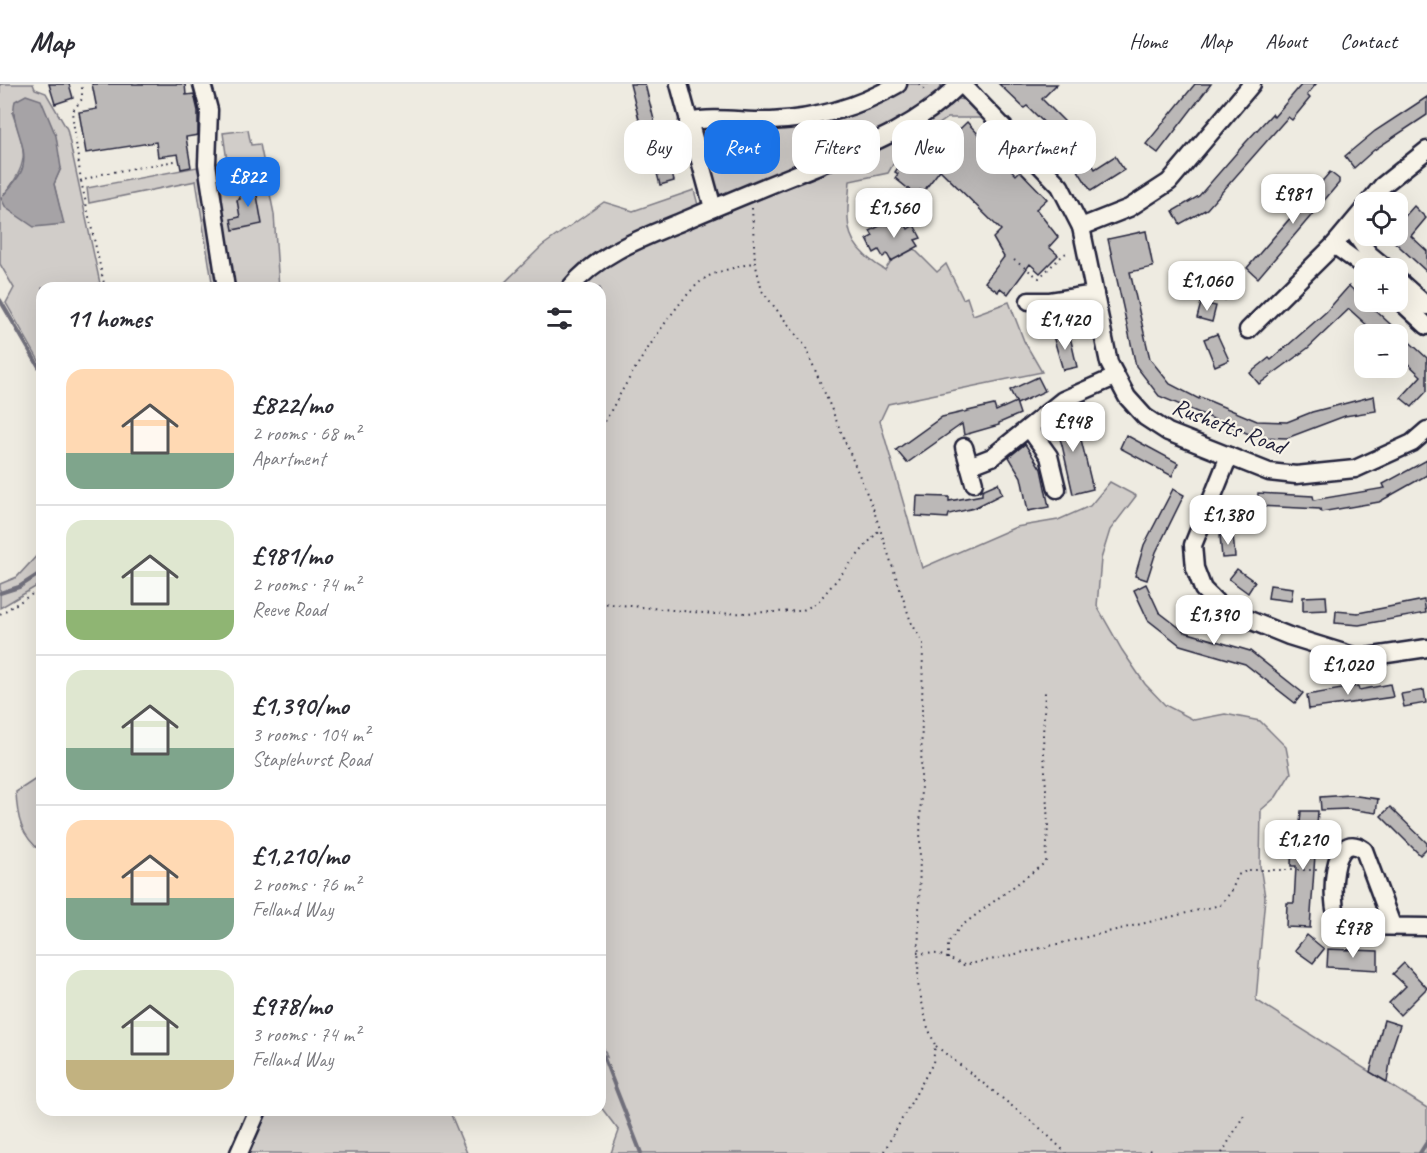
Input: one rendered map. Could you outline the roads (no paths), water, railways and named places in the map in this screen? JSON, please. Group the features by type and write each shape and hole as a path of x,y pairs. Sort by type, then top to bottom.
{"street":[{"path":"202,84 209,110 207,164 225,282"},
{"path":"679,84 688,120"},
{"path":"692,121 714,118 771,121 812,117 873,98 898,84"},
{"path":"575,282 615,252 712,208 862,148 915,122 940,104 961,84"},
{"name":"Rushetts Road","path":"961,84 1060,186 1081,227 1109,363 1127,397 1145,417 1168,432 1269,472 1296,475 1327,474 1354,469 1383,459 1412,443 1427,430"},
{"path":"1081,227 1148,199 1169,182 1252,84"},
{"path":"692,136 712,208"},
{"path":"1377,192 1427,150"},
{"path":"1248,330 1334,245 1354,222"},
{"path":"1350,227 1374,258"},
{"path":"1334,245 1354,259"},
{"path":"1408,289 1427,306"},
{"path":"1029,301 1050,302 1095,294"},
{"path":"1408,308 1427,326"},
{"path":"969,466 992,458 1063,400 1115,377"},
{"path":"1029,428 1049,456 1057,489"},
{"path":"964,447 974,483"},
{"path":"1229,456 1193,545 1195,568 1203,589 1218,604 1232,613 1289,636 1360,658 1427,648"},
{"path":"1392,925 1365,850 1356,846 1344,848 1338,855 1336,870 1334,906 1338,920 1348,926 1427,927"},
{"path":"239,1153 255,1116"}],"waterway":[{"path":"0,300 36,362"},
{"path":"0,593 19,587 36,576"},
{"path":"606,1063 641,1153"},
{"path":"1420,1153 1427,1142"}]}
